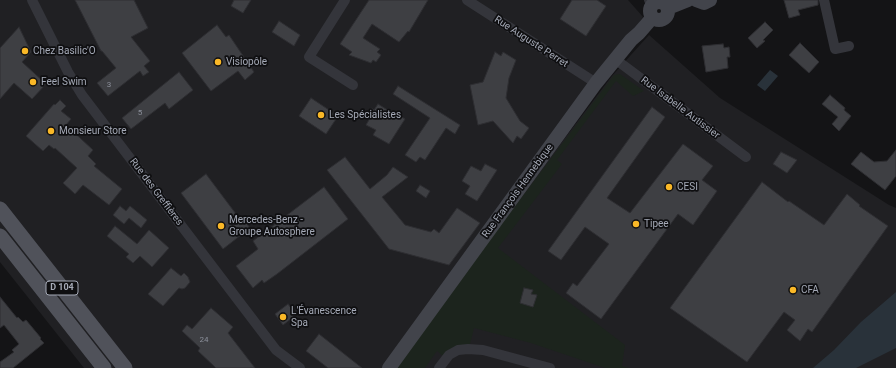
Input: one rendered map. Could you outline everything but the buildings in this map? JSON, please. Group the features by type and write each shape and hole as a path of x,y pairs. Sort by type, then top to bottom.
{"main road":[{"name":"D 104","path":"0,208 124,368"},
{"name":"D 104","path":"0,236 104,368"}],"street":[{"name":"Rue des Greffières","path":"32,0 68,72 82,95 276,350 300,368"},
{"path":"345,0 310,57 353,85"},
{"name":"Rue Auguste Perret","path":"467,0 596,83"},
{"path":"668,8 688,0"},
{"path":"696,0 704,3 710,0"},
{"path":"824,0 835,49 849,46"},
{"path":"651,2 661,2 668,8 668,14 664,19 658,20 652,18 649,11 651,2"},
{"name":"Rue François Hennebique","path":"389,368 596,83 631,40 652,18"},
{"name":"Rue Isabelle Autissier","path":"615,59 746,157"},
{"path":"439,368 449,355 458,350 468,349 483,350 544,367"}],"shaded area":[{"path":"0,0 628,0 643,17 615,59 389,368 84,368 0,262"},
{"path":"649,35 720,98 896,208 896,368 391,368 612,76"},
{"path":"770,70 778,76 765,91 757,85"},
{"path":"620,74 644,91 633,96 616,81 557,160 562,164 498,248 625,345 622,366 628,368 605,368 531,343 474,328 470,344 454,347 443,356 437,351 425,368 397,368 488,242 614,75"},
{"path":"896,292 896,348 856,368 813,368 834,350 861,322"}],"place":[{"name":"Chez Basilic'O","path":"25,51"},
{"name":"Visiopôle","path":"218,62"},
{"name":"Feel Swim","path":"33,82"},
{"name":"Les Spécialistes","path":"321,115"},
{"name":"Monsieur Store","path":"51,131"},
{"name":"CESI","path":"669,187"},
{"name":"Tipee","path":"636,224"},
{"name":"Mercedes-Benz - Groupe Autosphere","path":"221,226"},
{"name":"CFA","path":"793,290"},
{"name":"L'Évanescence Spa","path":"283,317"}]}
